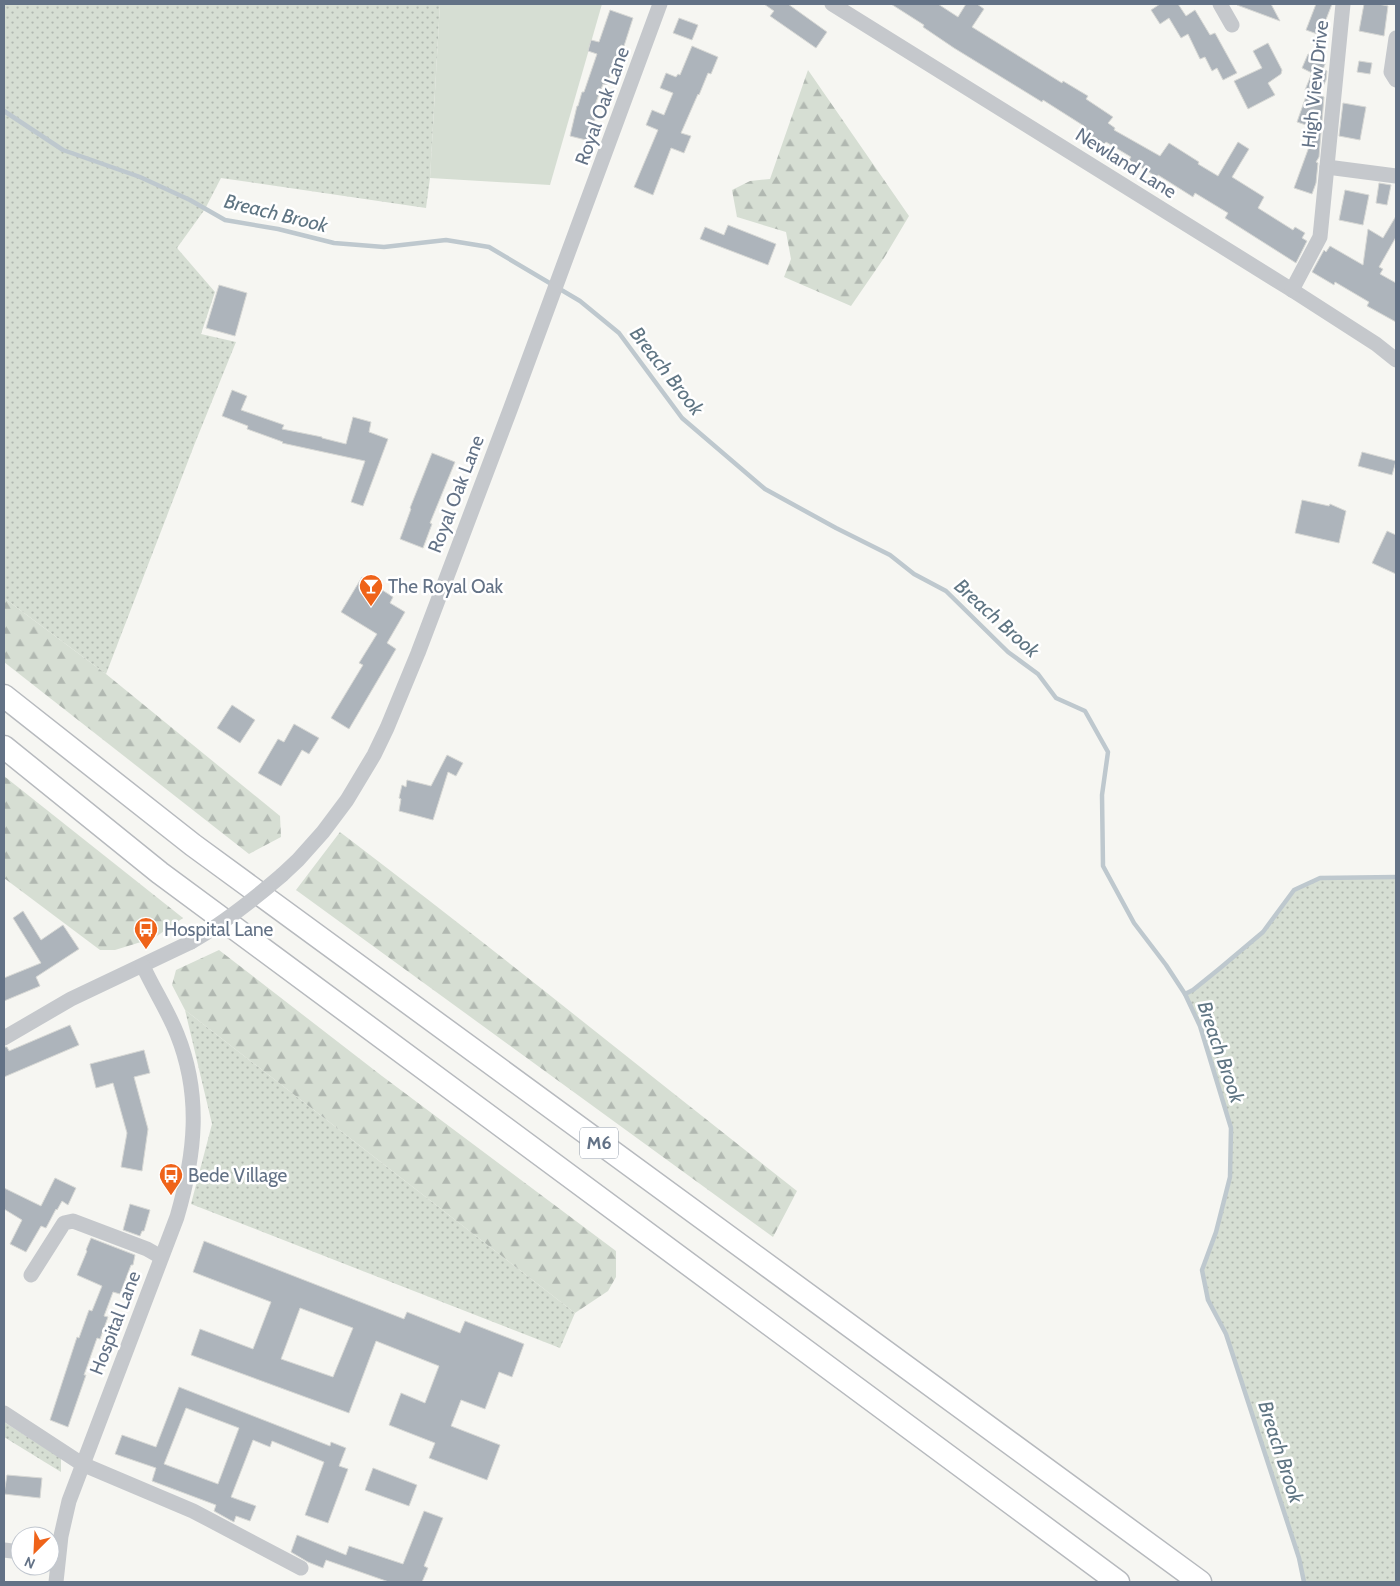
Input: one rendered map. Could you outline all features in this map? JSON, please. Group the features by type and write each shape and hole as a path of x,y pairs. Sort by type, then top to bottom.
{"highway":[{"name":"M6","path":"4,696 193,845 1200,1582"},
{"name":"M6","path":"4,747 168,878 1118,1582"}],"street":[{"name":"Royal Oak Lane","path":"4,1038 71,999 190,942 243,908 298,860 323,832 360,781 401,696 660,4"},
{"name":"Newland Lane","path":"832,4 1292,290 1376,344 1396,360"},
{"path":"1220,4 1232,25"},
{"name":"High View Drive","path":"1292,290 1320,237 1343,4"},
{"path":"1396,38 1391,72 1396,80"},
{"name":"High View Drive","path":"1327,167 1396,176"},
{"name":"Hospital Lane","path":"60,1534 82,1464 186,1186 194,1125 193,1099 187,1061 176,1032 143,966"},
{"path":"31,1275 64,1223 73,1221 147,1249 161,1257"},
{"path":"4,1413 82,1464 193,1511 301,1568"}],"green space":[{"path":"4,4 440,4 430,178 426,208 221,178 205,209 177,248 215,292 201,334 236,342 106,674 4,598"},
{"path":"440,4 602,4 550,185 430,178"},
{"path":"808,70 909,216 884,258 851,306 784,277 791,259 786,232 737,217 732,190 750,181 770,179"},
{"path":"4,598 106,674 280,816 281,837 249,854 4,662"},
{"path":"4,776 183,918 154,938 115,950 100,950 4,878"},
{"path":"340,832 512,965 797,1191 773,1237 296,890"},
{"path":"1396,877 1396,1582 1304,1582 1299,1558 1226,1334 1208,1300 1202,1270 1216,1232 1230,1177 1231,1128 1200,1026 1185,994 1193,990 1263,932 1294,890 1320,878"},
{"path":"219,950 382,1076 616,1251 616,1277 608,1291 575,1313 185,1010 172,985 176,970"},
{"path":"185,1010 575,1313 560,1348 191,1204 212,1124"},
{"path":"4,1422 61,1458 61,1472 4,1437"}],"building":[{"path":"764,4 788,4 827,32 816,48 770,16 774,11"},
{"path":"891,4 938,4 958,17 966,4 977,4 984,9 972,27 1062,83 1063,81 1088,96 1086,99 1113,117 1108,123 1115,128 1114,130 1160,156 1169,143 1218,176 1238,142 1249,149 1232,177 1264,197 1258,208 1293,230 1295,227 1305,233 1302,238 1307,241 1296,263 1225,218 1228,213 1195,193 1193,197 1158,175 1157,177 1129,160 1131,157 1106,142 1104,144 1099,140 1097,143 1080,131 1084,126 954,48 923,27 924,25"},
{"path":"1160,4 1178,4 1186,16 1195,10 1210,35 1215,33 1237,73 1223,80 1217,68 1212,71 1205,57 1200,59 1188,34 1181,38 1169,18 1160,24 1151,10"},
{"path":"1271,4 1280,21 1237,5"},
{"path":"1316,4 1332,4 1320,35 1306,30"},
{"path":"1364,4 1388,6 1384,36 1359,31"},
{"path":"610,10 633,18 624,46 621,45 607,85 603,84 593,110 597,110 590,141 570,136 577,106 582,92 584,92 597,54 588,51 591,40 599,42"},
{"path":"679,18 698,25 692,40 673,33"},
{"path":"1268,43 1282,70 1281,74 1268,83 1275,95 1248,109 1234,81 1262,68 1253,51"},
{"path":"692,46 718,57 711,74 708,73 681,133 691,136 684,153 671,148 653,195 634,187 658,130 646,125 652,110 664,115 673,93 660,88 666,73 676,77 678,74 680,75"},
{"path":"1308,54 1326,62 1323,69 1327,71 1326,80 1319,95 1324,97 1319,157 1316,162 1318,163 1316,183 1312,194 1294,188 1321,114 1313,110 1306,125 1297,122 1309,88 1305,90 1312,73 1302,68"},
{"path":"1359,61 1372,63 1370,74 1357,72"},
{"path":"1343,103 1366,107 1360,140 1339,136"},
{"path":"1379,183 1391,185 1387,205 1376,203"},
{"path":"1345,190 1369,195 1363,225 1339,220"},
{"path":"1396,216 1396,237 1379,267 1383,269 1380,274 1396,283 1396,322 1367,306 1369,302 1335,282 1334,285 1312,272 1324,250 1326,252 1330,246 1363,265 1368,229 1383,238"},
{"path":"728,225 776,244 768,265 700,239 705,227 724,235"},
{"path":"219,285 247,293 235,336 206,328"},
{"path":"232,390 247,396 241,410 284,425 282,429 346,444 353,417 371,422 369,432 388,439 363,506 351,502 365,461 282,443 247,429 248,426 222,416"},
{"path":"1362,452 1396,461 1392,475 1358,466"},
{"path":"432,453 455,462 430,523 432,524 423,548 400,539"},
{"path":"1302,500 1329,506 1330,504 1346,511 1339,543 1295,533"},
{"path":"1387,531 1396,535 1396,574 1372,563"},
{"path":"362,577 393,597 390,603 405,612 387,643 396,649 349,729 331,718 363,665 359,663 377,634 341,612"},
{"path":"232,705 255,720 240,743 217,728"},
{"path":"294,724 319,738 309,754 302,750 281,786 258,773 278,739 284,742"},
{"path":"447,755 463,763 456,776 448,772 433,820 399,811 402,785 406,787 407,780 431,786"},
{"path":"23,911 41,940 63,925 79,949 36,977 40,986 4,1001 4,978 41,963 13,918"},
{"path":"70,1025 79,1045 4,1077 4,1047 7,1047 9,1051"},
{"path":"144,1050 150,1073 134,1077 148,1129 142,1171 121,1167 127,1133 113,1083 96,1088 90,1064"},
{"path":"55,1178 76,1188 68,1205 62,1201 46,1228 41,1226 26,1252 10,1244 22,1220 4,1209 4,1188 41,1206"},
{"path":"130,1204 150,1210 144,1231 142,1231 140,1236 123,1230"},
{"path":"91,1238 135,1255 133,1265 131,1265 120,1294 113,1292 104,1316 108,1317 100,1339 97,1338 68,1427 50,1420 77,1337 79,1338 89,1310 92,1311 102,1286 77,1275"},
{"path":"204,1241 404,1319 407,1312 460,1333 465,1321 524,1344 512,1377 499,1372 485,1409 461,1400 451,1426 500,1445 487,1480 429,1458 435,1443 389,1425 401,1393 425,1403 439,1366 376,1341 349,1413 191,1355 200,1329 253,1349 271,1302 193,1272","holes":["300,1308 353,1328 333,1377 281,1359"]},
{"path":"179,1387 330,1446 331,1442 346,1448 339,1466 348,1469 328,1523 305,1515 324,1462 272,1441 270,1447 253,1440 231,1497 256,1506 250,1521 236,1516 234,1522 214,1511 216,1505 152,1481 156,1468 115,1454 122,1435 156,1447","holes":["186,1408 239,1428 218,1484 164,1464"]},
{"path":"373,1468 417,1485 409,1506 365,1490"},
{"path":"7,1475 42,1478 40,1498 4,1494"},
{"path":"424,1511 443,1518 424,1566 428,1568 422,1582 389,1582 326,1560 323,1568 291,1552 297,1535 346,1555 349,1546 403,1564"}],"waterway":[{"name":"Breach Brook","path":"4,111 63,150 140,177 190,200 225,220 278,229 334,243 384,247 446,240 489,247 580,301 619,333 682,418 765,489 890,555 914,574 946,591 1008,652 1038,674 1056,698 1085,711 1108,752 1102,795 1103,866 1134,923 1185,994 1200,1026 1231,1128 1230,1177 1216,1232 1202,1270 1208,1300 1226,1334 1299,1558 1304,1582"},
{"path":"1185,994 1193,990 1263,932 1294,890 1320,878 1396,877"}],"place":[{"name":"The Royal Oak","path":"371,607"},
{"name":"Hospital Lane","path":"146,950"},
{"name":"Bede Village","path":"171,1196"}]}
